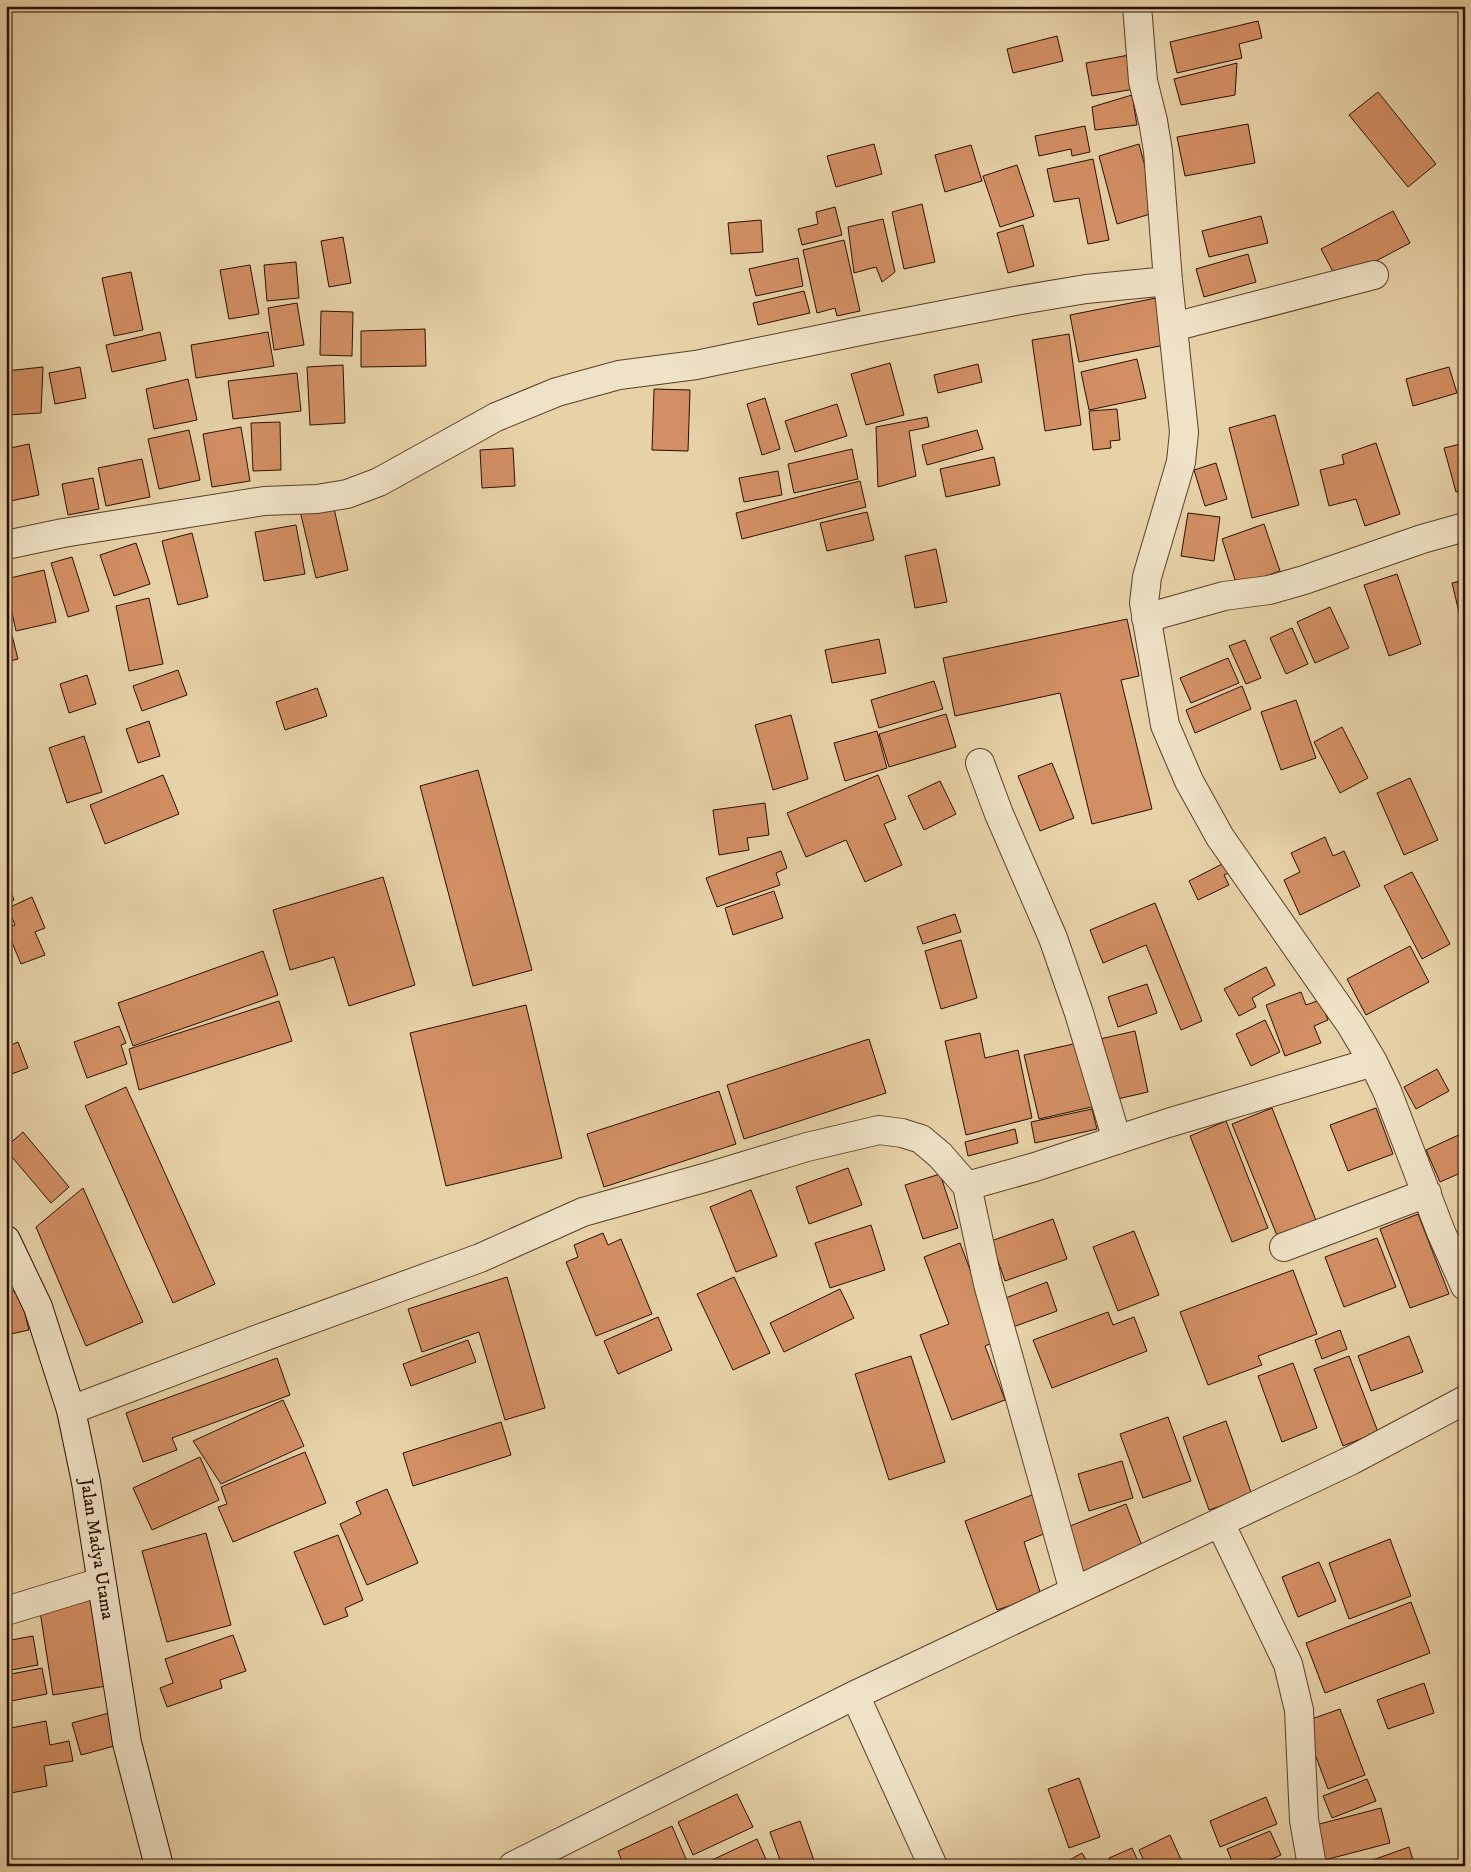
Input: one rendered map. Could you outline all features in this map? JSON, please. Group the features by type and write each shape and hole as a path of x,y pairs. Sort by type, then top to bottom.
{"street":[{"path":"1137,6 1143,82 1158,151 1168,281 1184,432 1181,462 1147,577 1144,602 1165,724 1189,782 1220,837 1351,1026 1373,1062 1387,1091 1426,1193 1465,1286"},
{"path":"1173,327 1374,275"},
{"path":"6,545 63,533 264,501 316,499 347,494 379,482 496,417 557,392 619,376 696,365 1015,301 1086,289 1168,281"},
{"path":"1146,618 1224,596 1269,590 1304,580 1465,526"},
{"path":"980,763 999,814 1054,938 1079,1013 1117,1140"},
{"path":"967,1186 1168,1123 1373,1062"},
{"path":"71,1410 480,1258 583,1212 807,1147 879,1130 902,1133 921,1140 940,1154 967,1186 988,1284 1074,1591"},
{"path":"1284,1247 1426,1193"},
{"name":"Jalan Madya Utama","path":"6,1240 38,1307 71,1410 86,1482 127,1744 154,1865"},
{"path":"513,1866 855,1695 1352,1460 1465,1400"},
{"path":"1220,1523 1288,1664 1299,1710 1304,1820 1312,1866"},
{"path":"6,1611 101,1582"},
{"path":"855,1695 933,1866"}],"building":[{"path":"1258,21 1262,38 1239,44 1242,58 1177,73 1170,42"},
{"path":"1057,36 1063,61 1013,73 1007,49"},
{"path":"1129,55 1135,89 1092,96 1086,63"},
{"path":"1237,63 1235,95 1181,105 1174,79"},
{"path":"1378,92 1436,164 1408,187 1349,115"},
{"path":"1132,95 1137,125 1095,130 1092,107"},
{"path":"1248,124 1255,163 1185,176 1177,137"},
{"path":"1085,126 1090,152 1072,156 1071,149 1039,156 1035,136"},
{"path":"874,144 882,174 836,187 827,156"},
{"path":"1139,144 1157,212 1117,224 1099,156"},
{"path":"971,145 982,181 945,192 935,155"},
{"path":"1093,159 1109,240 1088,244 1079,198 1054,202 1047,169"},
{"path":"1017,165 1034,216 1000,227 983,176"},
{"path":"922,204 935,262 904,269 892,212"},
{"path":"835,207 842,235 802,245 798,229 818,224 816,212"},
{"path":"1393,211 1410,243 1338,281 1321,249"},
{"path":"1261,216 1268,243 1209,257 1202,231"},
{"path":"883,219 895,272 882,282 876,267 854,273 848,227"},
{"path":"761,220 763,252 731,254 728,223"},
{"path":"1023,225 1034,266 1008,273 997,233"},
{"path":"343,237 351,283 329,287 321,241"},
{"path":"844,240 860,311 837,316 835,308 817,313 803,250"},
{"path":"1248,254 1256,282 1204,297 1196,269"},
{"path":"798,258 803,286 756,296 749,269"},
{"path":"296,262 299,298 267,301 264,265"},
{"path":"250,265 259,314 229,319 220,270"},
{"path":"131,272 143,330 114,336 102,278"},
{"path":"804,291 810,313 758,325 753,303"},
{"path":"1161,297 1170,344 1079,362 1070,315"},
{"path":"297,303 304,345 274,350 268,308"},
{"path":"321,311 353,312 352,356 320,355"},
{"path":"425,329 426,366 361,367 361,331"},
{"path":"160,332 166,360 112,372 106,345"},
{"path":"268,332 274,366 196,378 191,345"},
{"path":"1069,334 1081,425 1045,431 1032,340"},
{"path":"1137,359 1146,398 1089,410 1081,372"},
{"path":"890,363 904,415 866,425 851,374"},
{"path":"978,364 982,382 938,393 934,375"},
{"path":"343,365 345,423 310,425 307,367"},
{"path":"43,367 41,413 6,415 6,371"},
{"path":"80,367 86,398 55,404 49,373"},
{"path":"1449,367 1457,393 1413,406 1406,379"},
{"path":"297,373 301,411 233,419 228,381"},
{"path":"188,379 197,420 154,429 146,389"},
{"path":"654,389 690,390 688,451 652,450"},
{"path":"765,398 780,449 762,455 747,404"},
{"path":"837,404 847,436 795,452 785,421"},
{"path":"1117,409 1120,440 1110,441 1111,448 1093,450 1089,411"},
{"path":"1275,415 1299,505 1252,518 1229,428"},
{"path":"927,417 929,427 909,431 916,476 878,487 876,427"},
{"path":"280,422 281,470 253,471 251,423"},
{"path":"241,427 250,481 212,487 203,434"},
{"path":"189,430 200,480 159,489 148,439"},
{"path":"977,430 983,449 927,465 922,445"},
{"path":"1376,443 1400,514 1365,526 1356,499 1329,506 1320,470 1344,464 1342,455"},
{"path":"1465,443 1465,497 1463,490 1456,492 1444,448"},
{"path":"29,444 39,495 6,502 6,449"},
{"path":"513,448 515,486 482,488 480,450"},
{"path":"852,449 858,479 794,493 788,464"},
{"path":"994,457 1000,485 946,497 940,469"},
{"path":"142,459 150,497 106,506 98,468"},
{"path":"1216,463 1227,499 1205,506 1194,470"},
{"path":"778,471 782,495 744,502 739,478"},
{"path":"93,478 99,509 68,515 62,484"},
{"path":"860,481 866,507 742,539 736,513"},
{"path":"333,504 348,570 316,578 300,511"},
{"path":"867,512 874,540 827,551 820,523"},
{"path":"1188,513 1220,517 1214,561 1181,556"},
{"path":"1264,524 1280,571 1237,586 1222,539"},
{"path":"296,525 305,574 264,581 255,532"},
{"path":"192,533 208,597 178,605 162,541"},
{"path":"136,543 150,584 114,596 100,555"},
{"path":"936,549 947,602 915,608 905,556"},
{"path":"72,557 89,611 68,617 51,563"},
{"path":"44,570 56,622 16,631 6,579"},
{"path":"1397,574 1421,644 1389,656 1364,585"},
{"path":"1465,580 1465,637 1452,583"},
{"path":"149,598 163,664 129,671 116,606"},
{"path":"1330,607 1349,648 1315,663 1297,622"},
{"path":"6,612 18,659 6,662"},
{"path":"1127,619 1139,676 1121,680 1152,809 1092,824 1060,693 955,716 943,658"},
{"path":"1292,628 1308,664 1286,674 1270,638"},
{"path":"879,639 886,673 832,683 825,650"},
{"path":"1245,640 1261,678 1246,684 1229,646"},
{"path":"1228,658 1239,683 1191,703 1180,678"},
{"path":"178,670 187,695 142,711 133,686"},
{"path":"87,675 96,704 69,713 60,684"},
{"path":"934,681 943,709 879,728 871,700"},
{"path":"1242,686 1251,709 1195,733 1186,710"},
{"path":"317,688 327,716 285,730 276,702"},
{"path":"1296,700 1316,758 1281,770 1261,712"},
{"path":"946,714 956,747 889,767 879,734"},
{"path":"791,715 808,779 773,790 755,725"},
{"path":"149,721 160,756 138,763 126,729"},
{"path":"1342,727 1368,778 1340,793 1314,742"},
{"path":"877,731 887,768 845,781 834,743"},
{"path":"84,736 102,792 67,803 49,748"},
{"path":"1052,763 1074,818 1040,831 1018,776"},
{"path":"478,770 532,970 473,986 420,786"},
{"path":"163,775 179,814 105,844 90,805"},
{"path":"878,775 896,819 884,824 902,865 865,882 846,840 806,857 787,813"},
{"path":"1410,778 1438,840 1404,855 1377,793"},
{"path":"940,781 956,814 924,830 908,796"},
{"path":"765,803 769,835 747,838 749,850 719,855 713,810"},
{"path":"1325,837 1333,856 1344,851 1360,886 1300,915 1284,880 1300,872 1291,853"},
{"path":"781,851 787,868 776,873 780,885 717,907 706,878"},
{"path":"1228,861 1233,871 1224,875 1229,885 1198,900 1189,881"},
{"path":"1412,872 1450,944 1422,959 1384,886"},
{"path":"383,877 415,985 349,1006 334,957 290,970 273,910"},
{"path":"6,880 14,900 6,903"},
{"path":"774,891 783,918 733,935 725,908"},
{"path":"32,897 45,928 35,932 45,955 21,964 6,928 15,925 8,908"},
{"path":"1155,903 1202,1021 1181,1030 1146,945 1103,963 1090,930"},
{"path":"955,914 961,932 923,944 917,927"},
{"path":"961,940 977,998 941,1009 925,951"},
{"path":"1410,946 1429,982 1366,1015 1347,979"},
{"path":"263,951 278,995 133,1046 118,1003"},
{"path":"1266,967 1275,985 1252,998 1256,1007 1239,1016 1224,989"},
{"path":"1147,984 1157,1013 1118,1027 1108,997"},
{"path":"1301,992 1306,1005 1320,1000 1328,1020 1314,1026 1321,1043 1285,1056 1266,1005"},
{"path":"279,1001 292,1041 139,1090 129,1049"},
{"path":"526,1005 562,1158 446,1186 410,1033"},
{"path":"1265,1020 1280,1052 1251,1066 1236,1034"},
{"path":"119,1026 126,1043 121,1045 127,1064 87,1078 74,1042"},
{"path":"1135,1031 1148,1092 1113,1100 1100,1039"},
{"path":"980,1033 985,1058 1018,1050 1032,1118 966,1135 945,1041"},
{"path":"869,1039 886,1093 744,1139 727,1085"},
{"path":"18,1042 28,1068 6,1076 6,1047"},
{"path":"1082,1042 1096,1106 1039,1119 1024,1055"},
{"path":"1437,1069 1449,1091 1416,1109 1404,1087"},
{"path":"126,1087 215,1284 173,1303 85,1106"},
{"path":"719,1091 736,1144 604,1187 587,1134"},
{"path":"1272,1108 1317,1223 1278,1238 1232,1124"},
{"path":"1376,1108 1393,1154 1348,1171 1330,1125"},
{"path":"1092,1109 1097,1129 1035,1143 1031,1122"},
{"path":"1226,1121 1268,1228 1232,1242 1190,1136"},
{"path":"1015,1129 1018,1143 968,1156 965,1142"},
{"path":"23,1132 69,1187 51,1203 6,1150 6,1147"},
{"path":"1465,1132 1465,1171 1440,1182 1426,1150"},
{"path":"848,1168 862,1205 809,1224 796,1187"},
{"path":"940,1174 958,1228 923,1239 905,1185"},
{"path":"83,1188 143,1322 86,1346 36,1227"},
{"path":"751,1190 777,1256 736,1272 710,1207"},
{"path":"1418,1214 1449,1294 1410,1308 1380,1229"},
{"path":"1053,1219 1067,1259 1005,1281 991,1241"},
{"path":"871,1225 885,1270 830,1288 815,1243"},
{"path":"1134,1231 1159,1295 1118,1311 1093,1247"},
{"path":"603,1233 608,1245 621,1239 652,1314 596,1336 566,1262 578,1257 574,1245"},
{"path":"1377,1238 1396,1287 1344,1307 1325,1257"},
{"path":"960,1243 997,1341 985,1346 1005,1400 952,1420 920,1335 949,1324 924,1257"},
{"path":"1293,1270 1317,1334 1258,1356 1262,1365 1208,1385 1180,1312"},
{"path":"507,1277 545,1408 505,1420 479,1332 422,1352 408,1309"},
{"path":"734,1277 770,1353 733,1370 697,1294"},
{"path":"1047,1282 1057,1311 1013,1327 1003,1299"},
{"path":"840,1289 854,1318 784,1352 770,1323"},
{"path":"19,1290 29,1330 6,1335 6,1293"},
{"path":"1108,1312 1113,1325 1134,1317 1147,1351 1052,1388 1033,1340"},
{"path":"658,1317 672,1350 618,1374 604,1341"},
{"path":"1340,1330 1347,1349 1322,1359 1315,1340"},
{"path":"1409,1336 1423,1372 1371,1391 1358,1356"},
{"path":"468,1340 476,1362 411,1386 403,1364"},
{"path":"911,1356 945,1462 889,1480 855,1374"},
{"path":"1349,1356 1378,1432 1343,1446 1314,1369"},
{"path":"277,1358 290,1395 172,1438 177,1450 143,1462 126,1413"},
{"path":"1293,1363 1317,1428 1282,1442 1258,1376"},
{"path":"283,1400 304,1446 221,1484 193,1441"},
{"path":"1168,1417 1191,1481 1143,1498 1120,1434"},
{"path":"1226,1421 1252,1495 1209,1510 1183,1437"},
{"path":"501,1422 511,1455 413,1486 403,1453"},
{"path":"305,1452 326,1503 233,1542 218,1507 227,1504 221,1487"},
{"path":"200,1457 219,1500 152,1530 133,1488"},
{"path":"1122,1461 1133,1498 1089,1511 1078,1474"},
{"path":"387,1489 418,1563 367,1585 340,1524 361,1514 356,1502"},
{"path":"1037,1493 1051,1531 1024,1542 1041,1595 997,1610 965,1521"},
{"path":"1126,1504 1145,1554 1084,1578 1065,1528"},
{"path":"206,1533 231,1625 167,1642 142,1551"},
{"path":"338,1535 363,1600 345,1608 348,1616 324,1625 294,1552"},
{"path":"1390,1539 1411,1596 1349,1619 1329,1563"},
{"path":"1319,1562 1336,1601 1298,1617 1282,1577"},
{"path":"99,1593 112,1685 53,1695 39,1605"},
{"path":"1411,1602 1430,1653 1325,1693 1306,1643"},
{"path":"233,1635 246,1671 220,1680 222,1688 167,1707 160,1688 173,1683 165,1659"},
{"path":"33,1636 38,1665 6,1671 6,1641"},
{"path":"42,1668 47,1694 6,1702 6,1675"},
{"path":"1424,1683 1434,1713 1388,1729 1377,1700"},
{"path":"1340,1709 1365,1775 1328,1789 1303,1722"},
{"path":"109,1713 118,1745 81,1755 72,1723"},
{"path":"46,1721 50,1745 69,1741 73,1761 44,1766 47,1786 6,1794 6,1729"},
{"path":"1079,1778 1100,1837 1069,1848 1048,1789"},
{"path":"1367,1779 1376,1801 1332,1818 1323,1796"},
{"path":"737,1794 753,1827 693,1855 678,1822"},
{"path":"1266,1797 1277,1824 1220,1847 1210,1821"},
{"path":"1381,1808 1390,1843 1317,1862 1308,1827"},
{"path":"800,1821 816,1866 782,1866 770,1832"},
{"path":"672,1826 689,1866 624,1866 618,1851"},
{"path":"1270,1831 1281,1855 1256,1866 1234,1866 1227,1849"},
{"path":"1170,1835 1184,1866 1146,1866 1139,1850"},
{"path":"757,1839 769,1866 699,1866"},
{"path":"1409,1847 1415,1866 1356,1866"},
{"path":"1132,1848 1140,1866 1112,1866 1109,1858"},
{"path":"1082,1853 1090,1866 1059,1866"},
{"path":"585,1861 588,1866 578,1866"}]}
